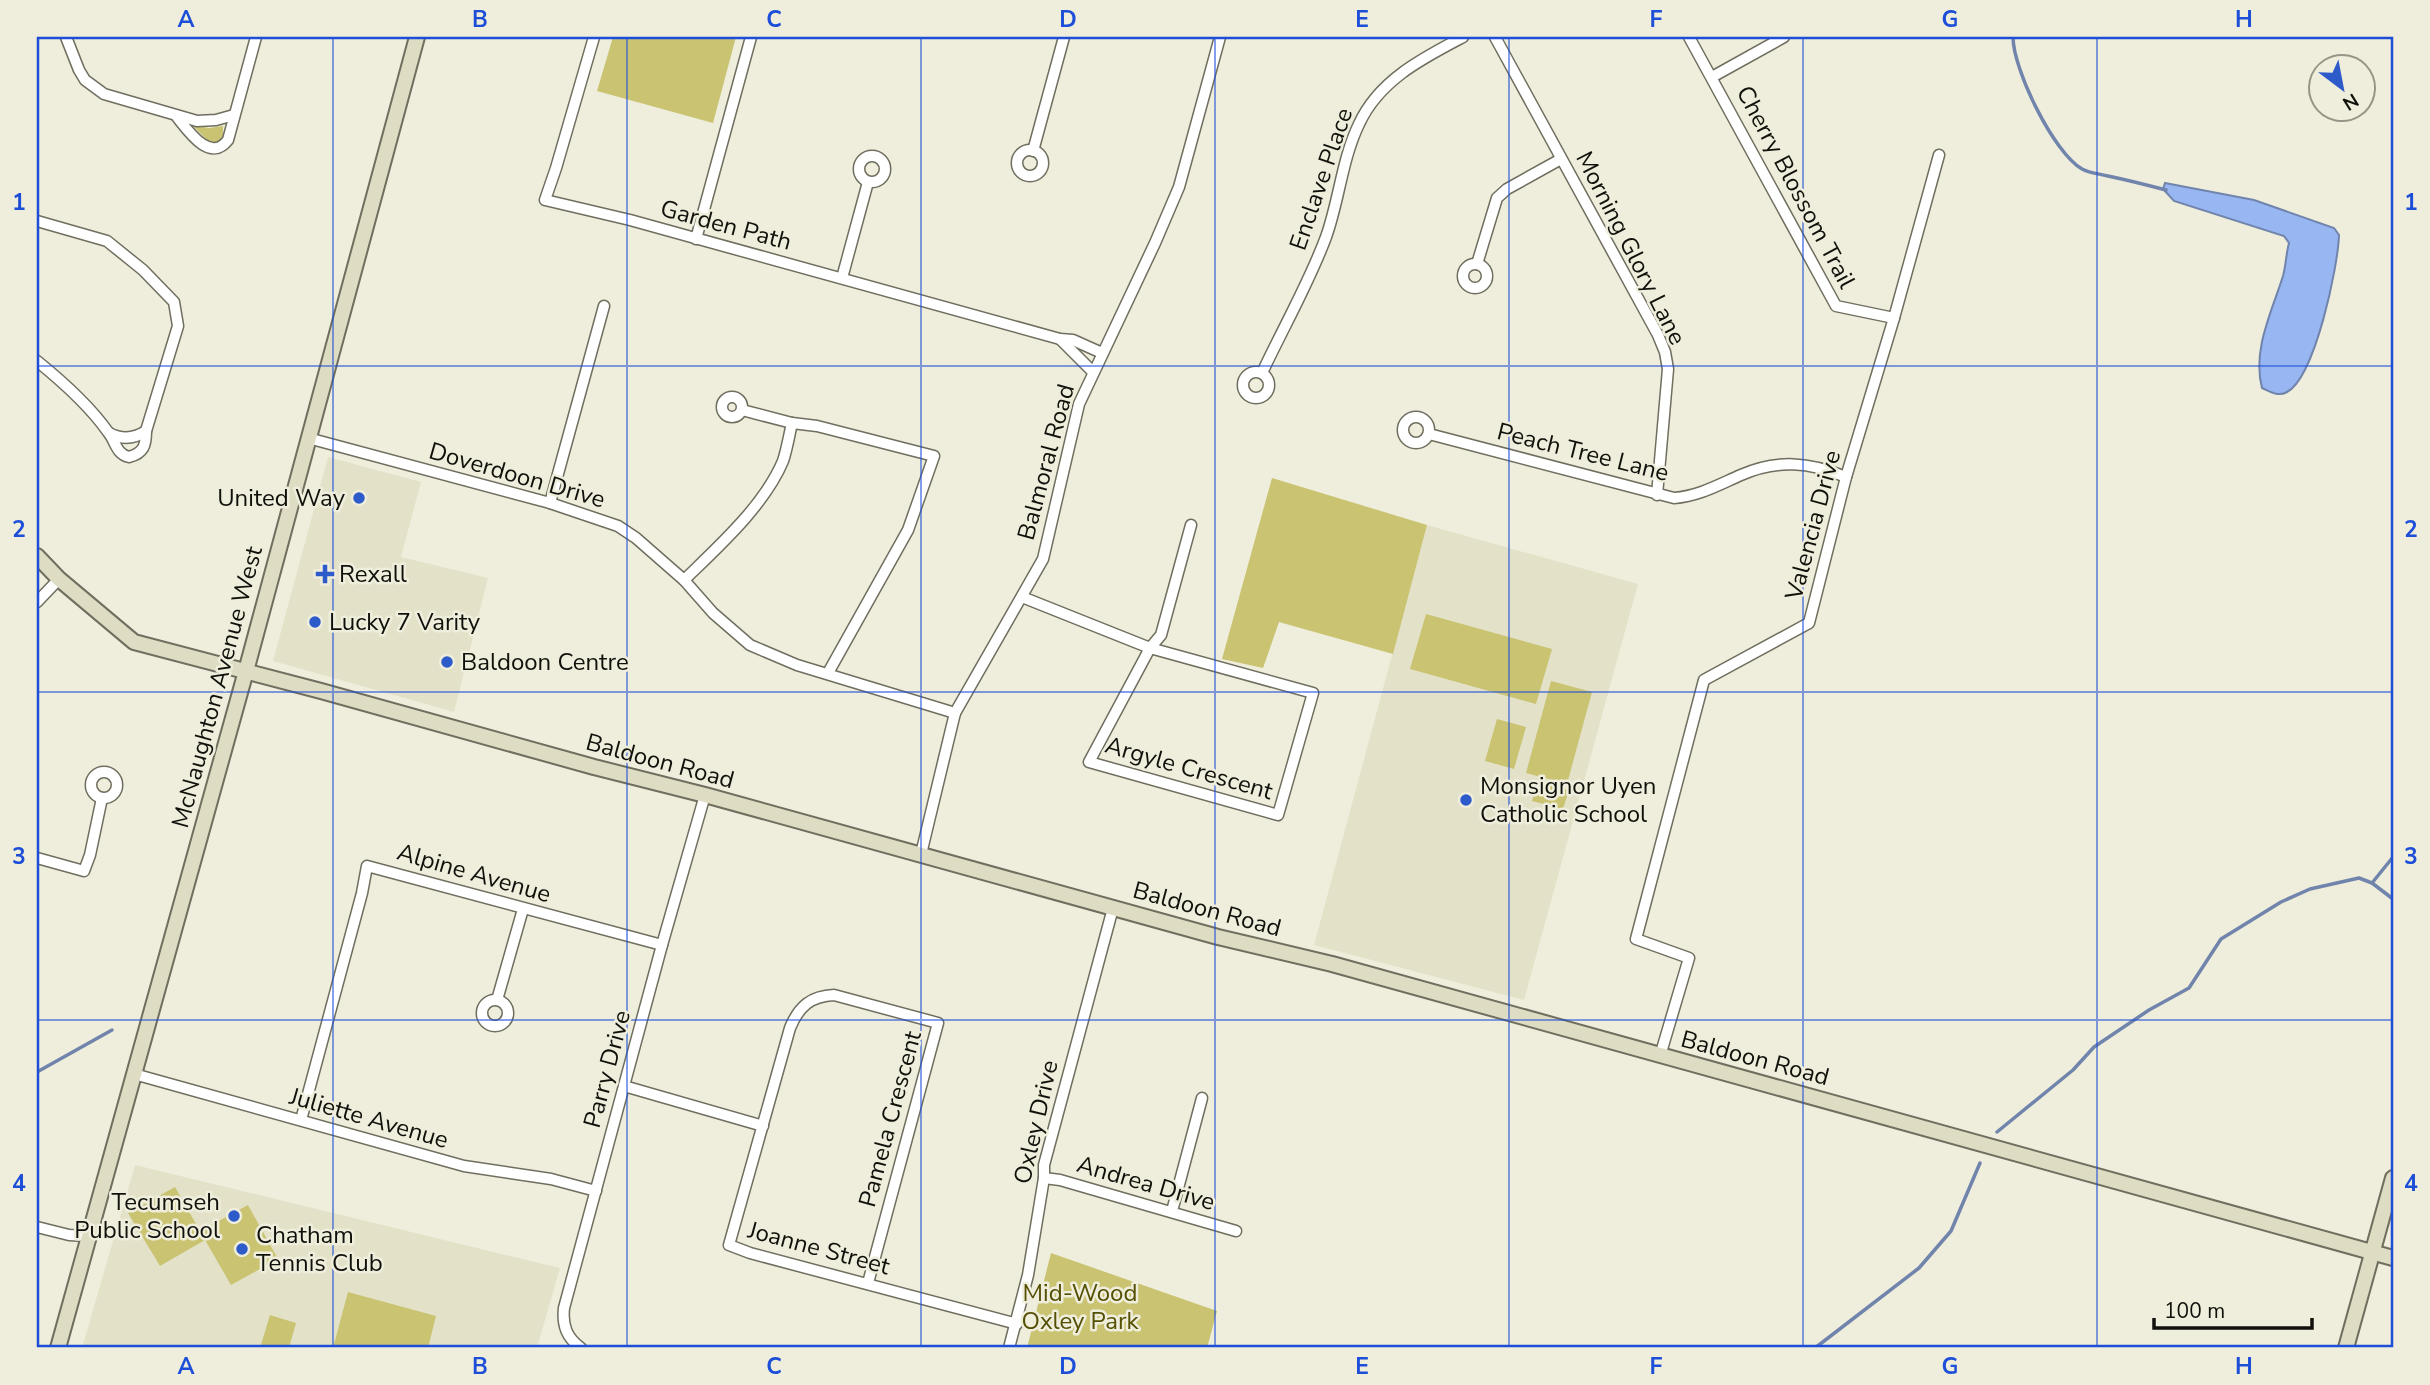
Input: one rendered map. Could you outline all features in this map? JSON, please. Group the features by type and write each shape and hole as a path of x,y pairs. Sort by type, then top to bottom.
{"street":[{"path":"66,37 79,70 94,88 104,94 176,116 206,121 234,115"},
{"path":"176,116 199,142 213,149 224,145 228,140 256,37"},
{"name":"McNaughton Avenue West","path":"58,1348 246,671 417,37"},
{"name":"Garden Path","path":"594,37 545,200 1060,339 1073,340 1102,353"},
{"path":"696,239 751,37"},
{"path":"1033,151 1064,37"},
{"name":"Balmoral Road","path":"921,854 955,713 1043,559 1079,404 1179,187 1220,37"},
{"name":"Enclave Place","path":"1262,373 1326,236 1354,136 1368,107 1394,79 1463,37"},
{"name":"Morning Glory Lane","path":"1495,37 1665,352 1667,385 1657,495"},
{"name":"Cherry Blossom Trail","path":"1689,37 1836,306 1894,318"},
{"path":"1712,77 1784,37"},
{"name":"Valencia Drive","path":"1660,1056 1689,958 1636,939 1704,680 1809,623 1846,477 1939,155"},
{"path":"1477,264 1497,198 1507,189 1561,159"},
{"path":"842,278 868,182"},
{"path":"37,221 107,241 142,270 174,303 178,326 146,431 145,447 129,457 119,452 109,433 63,382 37,361"},
{"path":"550,503 604,306"},
{"name":"Garden Path","path":"1060,339 1093,372"},
{"path":"742,410 934,456 908,530 828,673"},
{"path":"684,580 739,526 768,485 783,459 792,423"},
{"path":"109,433 129,438 146,431"},
{"name":"Peach Tree Lane","path":"1429,434 1674,498 1693,496 1763,467 1787,463 1825,468 1846,477"},
{"name":"Doverdoon Drive","path":"308,438 550,503 618,526 636,538 684,580 713,613 750,645 797,665 955,713"},
{"path":"1150,648 1161,635 1191,525"},
{"name":"Baldoon Road","path":"37,556 59,579 134,642 1232,940 1332,964 2393,1258"},
{"path":"37,601 59,579"},
{"name":"Argyle Crescent","path":"1022,597 1150,648 1313,693 1305,712 1278,815 1089,762 1150,648"},
{"name":"Parry Drive","path":"581,1348 564,1327 564,1308 705,795"},
{"path":"37,858 84,871 102,798"},
{"name":"Alpine Avenue","path":"300,1120 367,866 662,945"},
{"name":"Oxley Drive","path":"1009,1348 1028,1275 1044,1165 1113,908"},
{"path":"497,1000 523,909"},
{"name":"Pamela Crescent","path":"763,1126 790,1028 796,1014 805,1004 820,996 834,995 938,1023 868,1283"},
{"name":"Juliette Avenue","path":"134,1074 464,1166 551,1180 596,1191"},
{"path":"624,1086 763,1126"},
{"path":"1172,1211 1202,1098"},
{"name":"Joanne Street","path":"763,1126 729,1245 750,1253 1017,1324"},
{"name":"Andrea Drive","path":"1044,1178 1060,1180 1236,1231"},
{"path":"2346,1348 2393,1178"},
{"path":"37,1227 69,1235 88,1236"}],"shaded area":[{"path":"328,457 421,482 401,557 488,578 454,712 273,661"},
{"name":"Monsignor Uyen Catholic School","path":"1427,525 1638,584 1524,1000 1314,945"},
{"name":"Tecumseh Public School","path":"135,1165 560,1268 537,1348 82,1348"}],"green space":[{"path":"613,37 736,37 713,123 597,91"},
{"path":"194,125 209,128 223,126 223,139 218,143 209,142"},
{"path":"1272,478 1427,525 1393,654 1279,622 1263,668 1222,659"},
{"path":"1426,614 1552,649 1536,704 1410,669"},
{"path":"1551,681 1592,692 1567,784 1526,773"},
{"path":"1497,719 1526,727 1514,769 1485,761"},
{"path":"1537,782 1569,790 1563,809 1532,801"},
{"path":"175,1187 200,1231 248,1205 278,1259 231,1285 205,1240 160,1266 128,1213"},
{"name":"Mid-Wood Oxley Park","path":"1051,1253 1217,1311 1207,1348 1027,1348"},
{"path":"348,1292 436,1316 428,1348 333,1348"},
{"path":"270,1315 296,1323 289,1348 260,1348"}],"water":[{"path":"2165,183 2254,200 2334,228 2339,235 2323,320 2307,366 2287,392 2278,394 2262,388 2260,359 2261,345 2283,276 2289,243 2284,236 2174,201 2163,189"}],"waterway":[{"path":"2013,37 2027,88 2047,128 2071,160 2088,172 2166,190"},
{"path":"2372,883 2393,857"},
{"path":"1997,1132 2073,1070 2094,1047 2149,1010 2189,988 2221,939 2281,902 2310,889 2359,878 2372,883 2393,899"},
{"path":"37,1072 112,1030"},
{"path":"1815,1348 1919,1268 1951,1231 1980,1163"}],"place":[{"name":"United Way","path":"359,498"},
{"name":"Rexall","path":"325,574"},
{"name":"Lucky 7 Varity","path":"315,622"},
{"name":"Baldoon Centre","path":"447,662"},
{"name":"Monsignor Uyen Catholic School","path":"1466,800"},
{"name":"Tecumseh Public School","path":"234,1216"},
{"name":"Chatham Tennis Club","path":"242,1249"}]}
